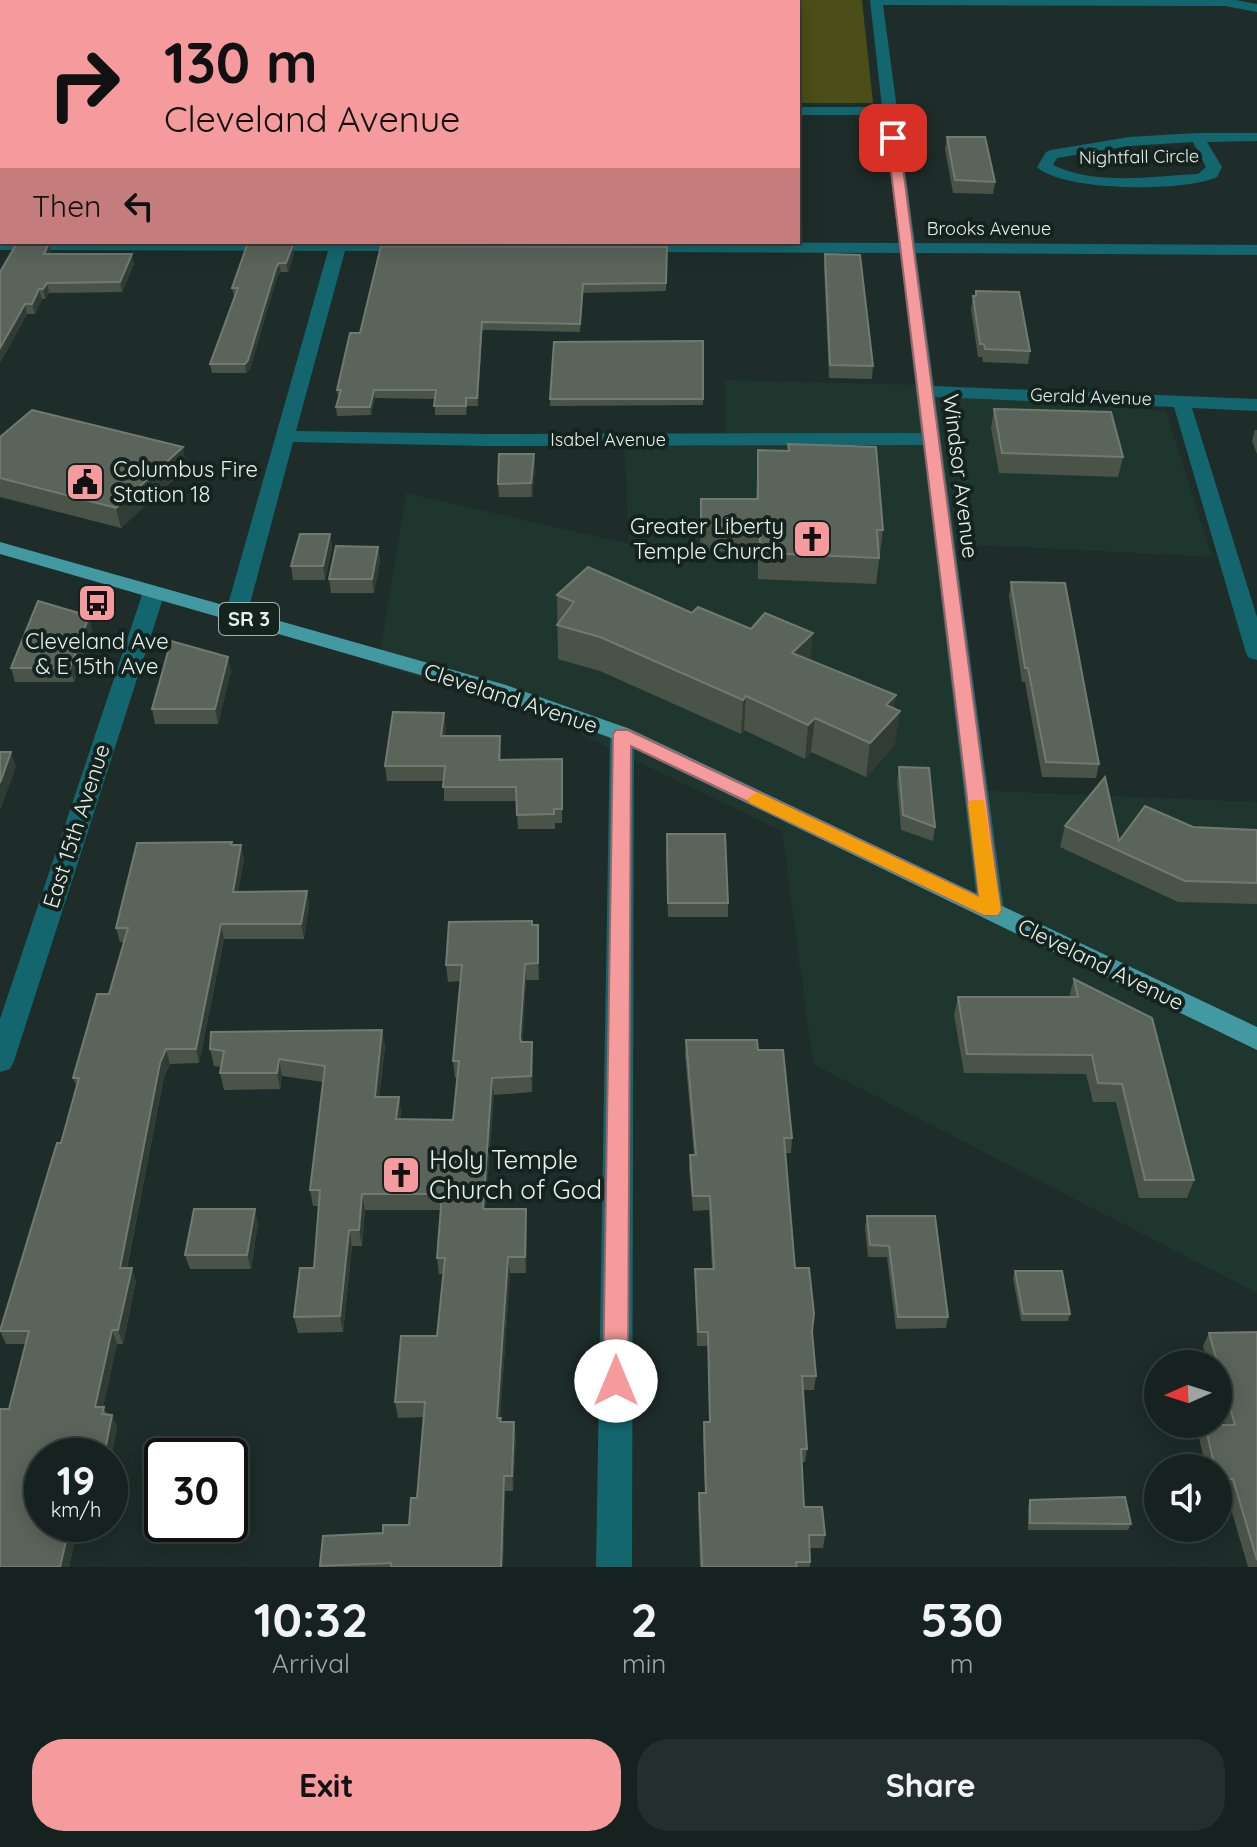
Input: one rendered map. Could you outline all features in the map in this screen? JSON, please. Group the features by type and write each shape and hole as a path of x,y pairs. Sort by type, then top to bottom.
{"main road":[{"name":"Cleveland Avenue","path":"0,548 498,690 622,734 1257,1039"}],"street":[{"path":"876,0 1225,2 1256,7"},
{"name":"Windsor Avenue","path":"876,0 905,249 926,391 991,910"},
{"path":"800,111 890,111"},
{"name":"Nightfall Circle","path":"1197,137 1214,167 1212,174 1201,179 1099,180 1059,177 1045,167 1051,155 1149,137 1197,137 1257,137"},
{"path":"236,615 338,244"},
{"path":"0,245 338,244 433,247"},
{"name":"Brooks Avenue","path":"621,247 1257,250"},
{"name":"Gerald Avenue","path":"926,391 1257,405"},
{"path":"1181,401 1257,653"},
{"name":"Isabel Avenue","path":"285,436 488,440 931,439"},
{"name":"East 15th Avenue","path":"0,1061 154,592"},
{"path":"614,1567 622,734"}],"shaded area":[{"path":"800,0 862,0 873,103 800,103"},
{"path":"725,380 923,385 937,393 1166,411 1212,557 942,543 969,790 1257,802 1257,1293 813,1064 782,831 532,711 378,665 406,493 629,544 624,440 725,438"}],"building":[{"path":"947,137 985,137 995,182 955,180"},
{"path":"16,244 49,244 44,254 132,254 120,282 47,283 39,289 32,304 25,304 0,348 0,272"},
{"path":"247,245 293,245 286,263 279,263 276,268 248,360 245,364 210,364 238,288 232,288"},
{"path":"381,246 667,247 666,283 583,284 580,324 482,322 477,398 466,398 466,406 434,406 436,390 374,390 370,407 336,407 350,333 360,333"},
{"path":"825,254 860,255 873,366 830,365"},
{"path":"976,291 1019,292 1030,351 985,349 984,344 980,344 973,296 976,296"},
{"path":"703,341 703,399 550,399 554,342"},
{"path":"994,409 1111,412 1123,457 1002,453"},
{"name":"Columbus Fire Station 18","path":"32,410 183,447 116,508 0,478 0,437"},
{"name":"Greater Liberty Temple Church","path":"788,444 876,447 883,530 877,530 879,558 760,553 760,526 701,525 701,499 758,499 758,450 789,451"},
{"path":"499,454 534,454 531,483 498,484"},
{"path":"300,534 330,534 323,566 291,566"},
{"path":"336,546 378,547 372,579 329,579"},
{"path":"588,567 692,613 698,607 751,629 765,613 813,633 792,653 896,695 886,705 900,711 870,743 815,718 808,725 746,696 743,700 600,637 557,625 574,602 557,595"},
{"path":"1011,582 1065,583 1099,764 1046,762 1028,668 1025,668"},
{"path":"38,601 89,616 70,668 11,668"},
{"path":"171,641 228,657 215,709 152,709"},
{"path":"393,712 444,713 441,736 500,736 499,760 562,759 562,809 554,809 554,814 517,815 516,787 443,787 445,766 385,766"},
{"path":"0,752 11,752 0,783"},
{"path":"899,767 929,768 935,827 903,815"},
{"path":"1105,777 1119,841 1145,806 1193,827 1257,830 1257,883 1185,881 1065,826"},
{"path":"667,834 725,834 728,903 668,903"},
{"path":"232,842 231,845 241,845 233,892 307,891 301,924 221,924 196,1049 166,1049 160,1063 120,1268 132,1268 118,1330 112,1330 95,1407 104,1407 102,1414 112,1415 108,1438 24,1438 24,1542 66,1542 60,1567 0,1567 0,1409 9,1409 29,1331 0,1331 57,1143 61,1143 79,1078 73,1078 97,994 109,994 128,928 116,928 137,843"},
{"path":"532,921 532,925 538,925 538,963 525,964 520,1037 521,1042 532,1042 531,1076 492,1078 483,1209 526,1209 525,1257 508,1257 497,1418 501,1418 500,1422 514,1422 512,1476 504,1476 501,1567 391,1567 391,1563 320,1566 323,1536 383,1533 383,1525 409,1525 411,1498 417,1498 425,1402 395,1402 401,1336 437,1336 445,1258 437,1258 442,1194 362,1194 359,1230 349,1230 340,1316 294,1317 300,1268 314,1268 320,1190 310,1190 325,1066 279,1059 277,1073 220,1073 224,1051 210,1049 211,1032 382,1030 375,1097 399,1097 396,1119 453,1120 459,1061 453,1061 462,965 446,965 449,922"},
{"path":"1074,979 1152,1018 1194,1180 1145,1180 1122,1084 1098,1083 1092,1055 967,1054 958,997 1078,997"},
{"path":"686,1040 757,1040 758,1050 783,1050 792,1138 784,1138 795,1268 809,1268 814,1314 812,1331 816,1376 802,1376 807,1449 801,1449 804,1507 822,1507 825,1535 809,1535 810,1562 796,1562 797,1567 702,1567 699,1493 706,1493 704,1422 710,1422 708,1332 698,1332 695,1269 714,1269 710,1196 693,1196 690,1155 696,1155"},
{"path":"194,1209 255,1209 247,1255 185,1255"},
{"path":"867,1216 935,1216 948,1317 898,1317 889,1246 870,1245"},
{"path":"1015,1271 1062,1271 1070,1314 1023,1314"},
{"path":"1257,1332 1257,1560 1232,1479 1232,1454 1212,1454 1208,1438 1232,1438 1232,1425 1235,1425 1232,1414 1232,1350 1214,1350 1209,1333"},
{"path":"1125,1497 1131,1524 1030,1523 1030,1500"}],"slow traffic":[{"path":"757,799 991,910 977,804"}],"place":[{"name":"Columbus Fire Station 18","path":"85,482"},
{"name":"Greater Liberty Temple Church","path":"812,539"},
{"name":"Cleveland Ave & E 15th Ave","path":"97,603"},
{"name":"Holy Temple Church of God","path":"401,1175"}],"route":[{"path":"616,1381 622,734 991,910 893,138"}]}
